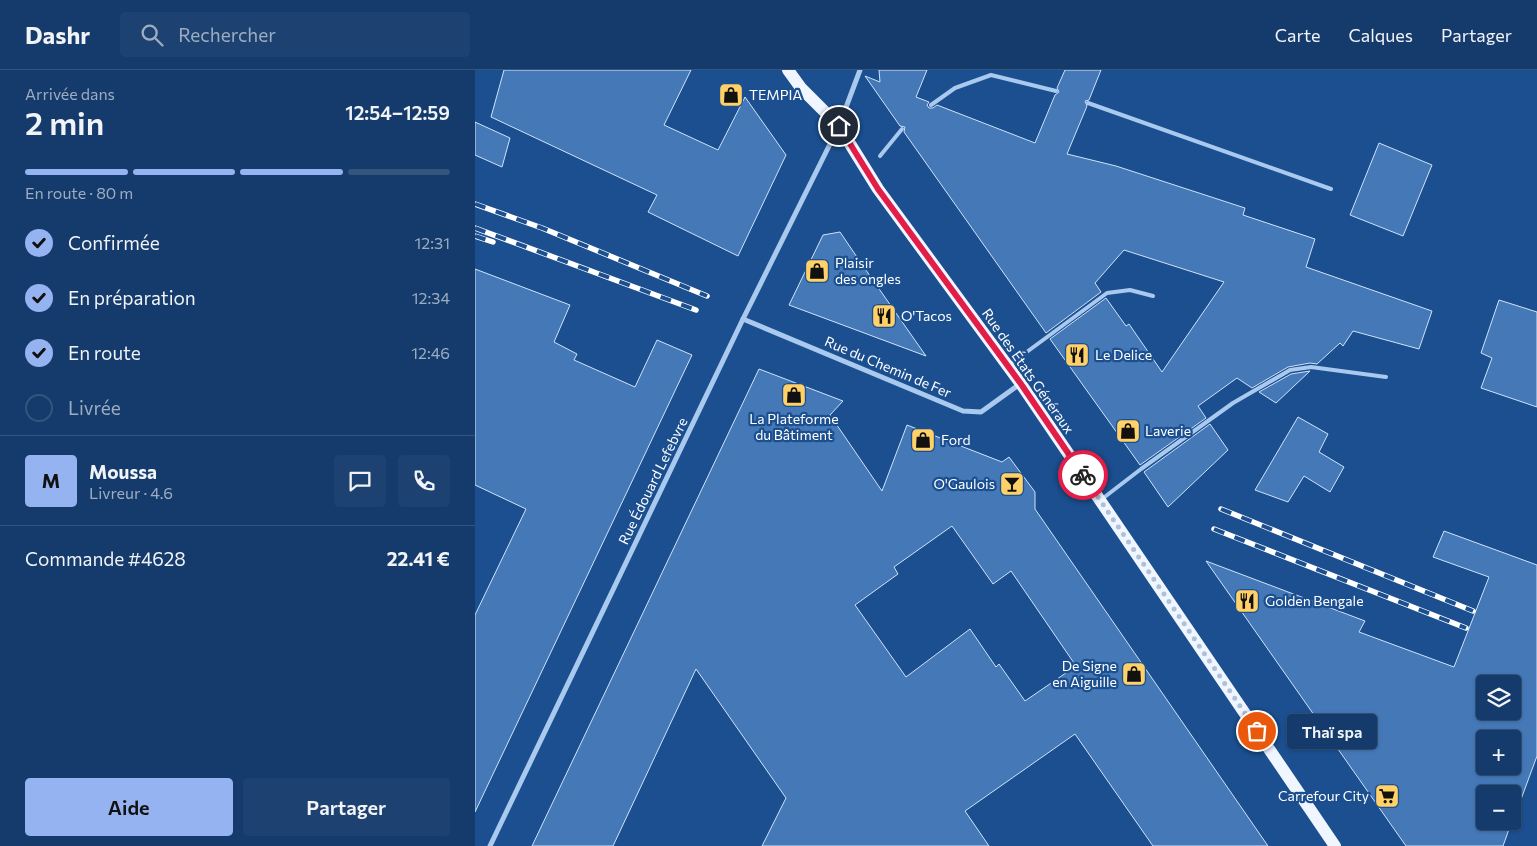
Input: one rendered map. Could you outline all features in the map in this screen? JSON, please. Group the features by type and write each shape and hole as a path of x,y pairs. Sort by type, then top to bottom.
{"main road":[{"name":"Rue des États Généraux","path":"788,70 801,88 839,126 878,189 1021,384 1335,846"}],"street":[{"name":"Rue Édouard Lefebvre","path":"490,846 743,318 839,126 860,70"},
{"name":"Rue du Chemin de Fer","path":"743,318 963,411 981,412 1021,384"}],"lane":[{"path":"931,105 955,88 991,75 1056,92"},
{"path":"1088,103 1331,189"},
{"path":"880,156 902,129"},
{"path":"1007,366 1107,293 1130,290 1153,296"},
{"path":"1100,500 1233,403 1290,370 1311,367 1386,377"}],"building":[{"path":"504,70 691,70 664,125 718,150 745,97 786,155 738,256 648,212 657,195 491,117"},
{"path":"879,70 927,70 916,97 929,102 927,105 929,108 937,105 1035,143 1055,95 1059,92 1057,88 1065,70 1101,70 1089,100 1085,101 1087,106 1067,154 1116,166 1245,208 1243,215 1315,239 1306,267 1432,311 1419,349 1353,331 1343,346 1340,343 1317,364 1310,363 1288,367 1252,388 1237,378 1198,406 1206,418 1140,465 1050,339 1106,298 1126,326 1129,324 1162,372 1224,282 1124,250 1095,283 1101,292 1046,333 904,132 905,127 900,126 865,76 880,82"},
{"path":"475,122 510,138 502,167 475,155"},
{"path":"1379,143 1432,165 1403,236 1350,215"},
{"path":"840,232 926,356 789,305 823,235"},
{"path":"475,269 570,305 554,342 577,354 574,360 635,387 657,340 692,355 475,812 475,615 526,509 475,485"},
{"path":"1499,300 1537,312 1537,407 1481,388 1492,358 1481,353"},
{"path":"759,369 843,401 830,415 882,491 907,425 1002,462 1009,457 1035,492 1035,509 1268,846 1153,846 1075,734 965,811 989,846 762,846 786,798 696,669 613,846 532,846","holes":["952,526 993,584 1011,571 1076,666 1025,701 999,664 996,667 970,629 906,677 855,605 898,574 894,567"]},
{"path":"1310,371 1276,403 1259,392 1291,374"},
{"path":"1298,417 1328,434 1319,452 1344,467 1330,492 1304,476 1288,502 1255,490"},
{"path":"1210,424 1228,450 1168,507 1144,472"},
{"path":"1444,531 1537,565 1537,756 1521,799 1521,785 1476,785 1476,830 1509,830 1503,846 1406,846 1206,561 1365,621 1359,632 1454,667 1489,577 1433,557"}],"railway":[{"path":"475,204 542,228 707,296"},
{"path":"475,228 696,310"},
{"path":"475,236 493,242"},
{"path":"1221,509 1473,611"},
{"path":"1214,529 1466,628"}],"way so far":[{"path":"1083,475 1257,731"}],"place":[{"name":"TEMPIA","path":"731,95"},
{"name":"Plaisir des ongles","path":"817,271"},
{"name":"O'Tacos","path":"884,316"},
{"name":"Le Delice","path":"1077,355"},
{"name":"La Plateforme du Bâtiment","path":"794,395"},
{"name":"Laverie","path":"1128,431"},
{"name":"Ford","path":"923,440"},
{"name":"O'Gaulois","path":"1012,484"},
{"name":"Golden Bengale","path":"1247,601"},
{"name":"De Signe en Aiguille","path":"1134,674"},
{"name":"Thaï spa","path":"1257,731"},
{"name":"Carrefour City","path":"1387,796"}],"route":[{"path":"839,126 869,177 1021,384 1083,475"}]}
